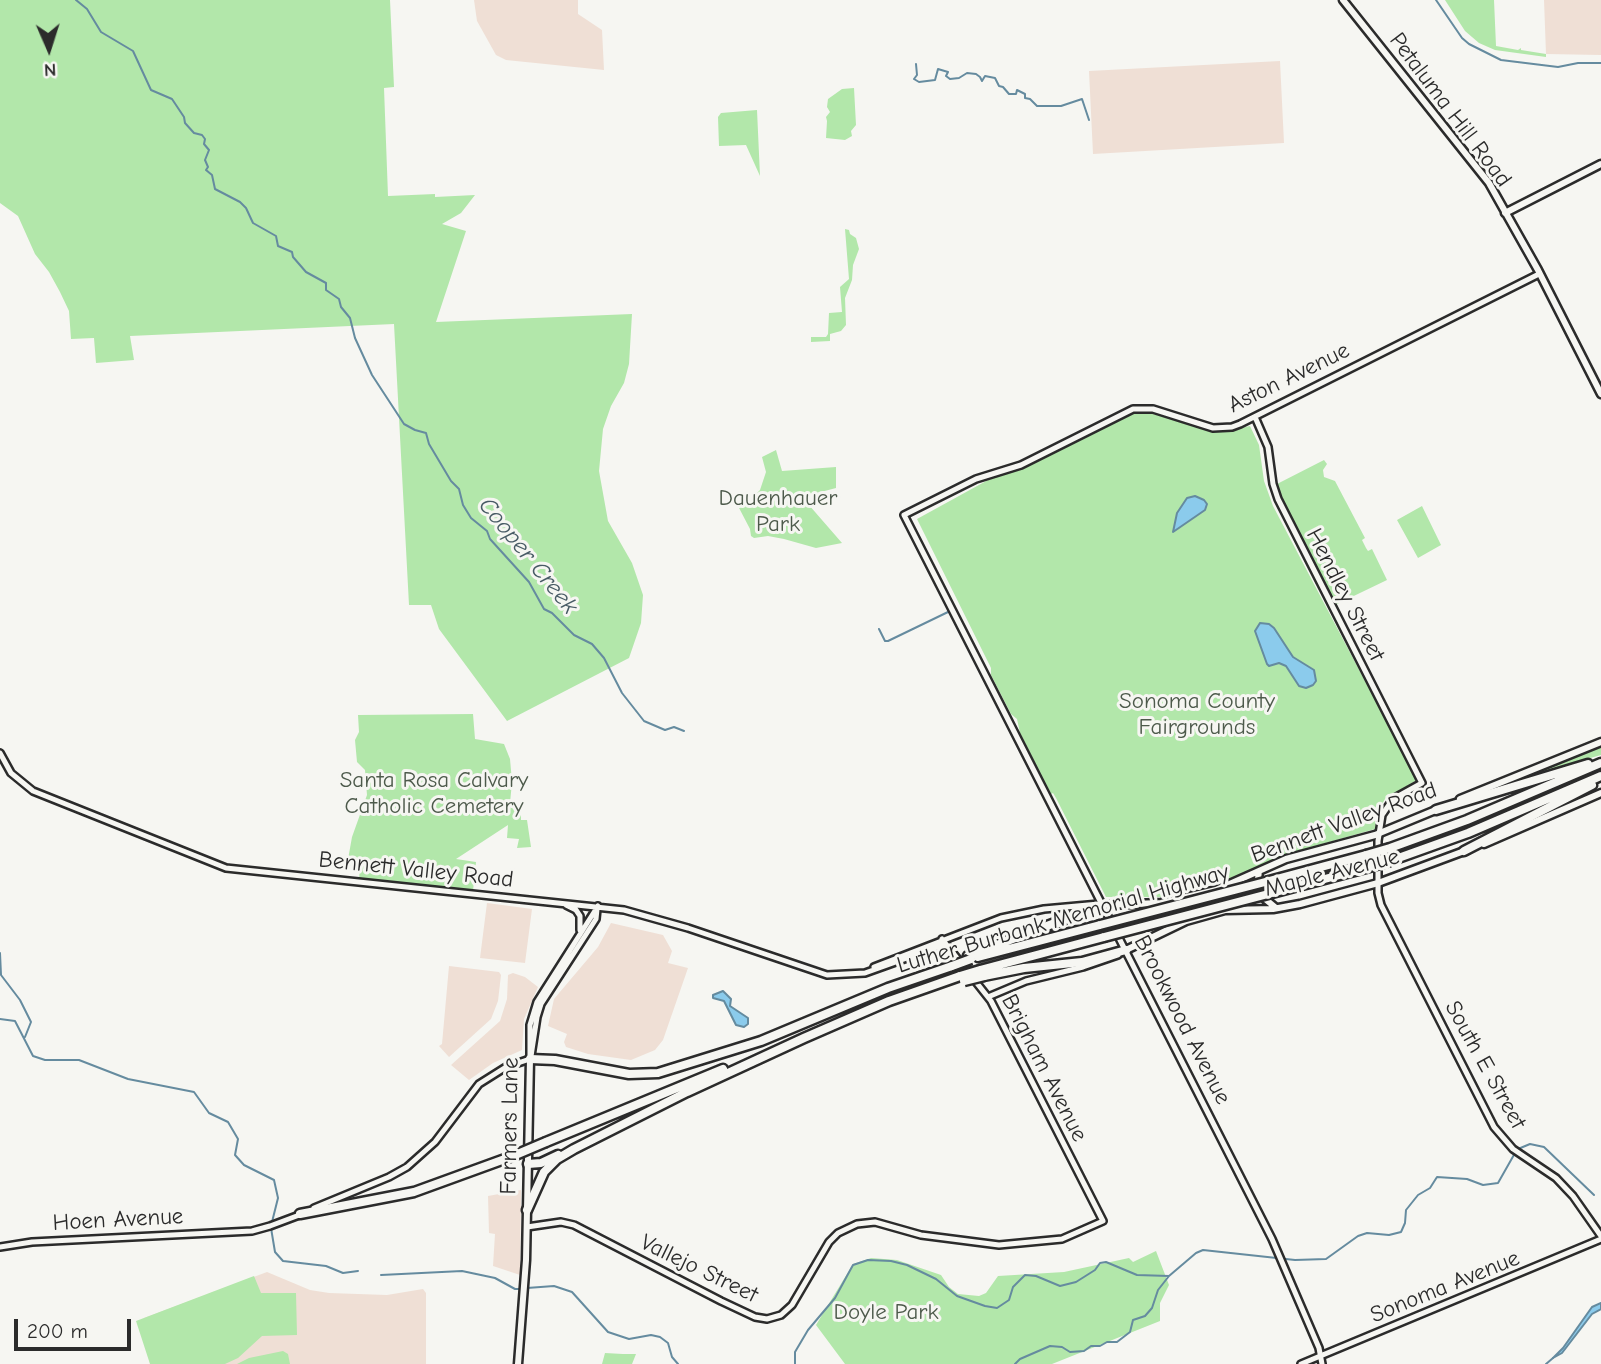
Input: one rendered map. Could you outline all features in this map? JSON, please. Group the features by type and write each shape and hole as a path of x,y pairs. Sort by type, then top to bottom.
{"highway":[{"path":"1436,810 1601,762"},
{"name":"Luther Burbank Memorial Highway","path":"530,1059 555,1060 629,1074 658,1073 754,1043 970,958 1390,848 1467,820 1601,762"},
{"path":"1464,851 1601,779"},
{"name":"Luther Burbank Memorial Highway","path":"804,1038 856,1016 962,978 1104,937 1390,861 1468,833 1601,779"},
{"path":"970,958 1102,905"},
{"path":"982,973 1075,963 1126,950"},
{"path":"300,1214 406,1194 438,1185 804,1038"},
{"path":"527,1210 544,1172 557,1159 687,1092 804,1038"},
{"path":"528,1164 541,1163 574,1149"}],"main road":[{"name":"Petaluma Hill Road","path":"1343,0 1480,170 1539,274 1601,394"},
{"path":"1505,214 1601,164"},
{"name":"Bennett Valley Road","path":"1102,905 1172,901 1226,887 1293,857 1378,834 1601,742"},
{"name":"Maple Avenue","path":"1126,950 1170,927 1193,919 1229,910 1278,908 1378,883 1464,851 1601,793"},
{"path":"1259,871 1258,879 1264,898 1278,908"},
{"name":"Farmers Lane","path":"518,1364 527,1227 530,1059"}],"street":[{"name":"Aston Avenue","path":"904,515 976,479 1021,465 1133,409 1153,409 1219,429 1232,427 1539,274"},
{"name":"Hendley Street","path":"1255,417 1268,447 1278,499 1343,632 1422,783 1397,796 1387,805 1378,834"},
{"name":"Brookwood Avenue","path":"904,515 1280,1254 1322,1359 1329,1364"},
{"name":"Bennett Valley Road","path":"0,752 11,774 33,791 226,868 598,906 655,918 813,972 831,975 851,975 944,942 984,923 1025,912 1077,904 1102,905"},
{"name":"South E Street","path":"1378,834 1380,902 1494,1127 1521,1156 1560,1182 1573,1196 1601,1238"},
{"path":"561,902 579,914 582,921 579,935"},
{"path":"530,1059 541,1004 596,919 598,906"},
{"name":"Farmers Lane","path":"530,1059 530,1025 537,1002 598,906"},
{"name":"Brigham Avenue","path":"944,942 988,997 1103,1221"},
{"name":"Maple Avenue","path":"988,997 1026,981 1108,960 1126,950"},
{"name":"Hoen Avenue","path":"0,1247 32,1242 262,1229 403,1170 435,1142 471,1092 506,1067 530,1059"},
{"name":"Vallejo Street","path":"527,1227 561,1222 574,1225 748,1314 767,1319 787,1311 831,1239 847,1227 857,1224 875,1222 921,1235 999,1245 1053,1241 1103,1221"},
{"name":"Sonoma Avenue","path":"1301,1364 1322,1359 1601,1238"}],"shaded area":[{"path":"474,0 578,0 578,14 602,30 604,70 506,60 496,55 477,21"},
{"path":"1544,0 1601,0 1601,55 1546,54"},
{"path":"1280,61 1284,143 1093,154 1089,71"},
{"path":"487,903 532,909 525,963 480,958"},
{"path":"611,923 663,935 672,951 668,963 688,968 663,1040 655,1050 631,1060 588,1054 566,1047 564,1042 567,1034 548,1026 554,999 598,947"},
{"path":"449,966 499,972 501,975 498,1001 491,1019 449,1057 439,1046 442,1044"},
{"path":"513,973 525,977 538,987 524,1019 522,1050 493,1063 469,1080 451,1065 500,1021 507,999 508,975"},
{"path":"521,1190 520,1275 493,1266 495,1234 489,1233 488,1196"},
{"path":"267,1272 310,1290 329,1293 387,1295 423,1289 426,1293 426,1364 150,1364 144,1318"}],"green space":[{"path":"0,0 390,0 394,87 384,88 388,196 475,195 461,213 442,224 466,231 436,322 632,314 629,364 624,383 611,406 603,429 599,471 608,521 632,563 643,595 641,623 629,658 507,721 439,629 431,605 409,605 394,324 130,336 134,360 96,363 94,338 71,339 69,311 60,292 35,254 18,216 0,203"},
{"path":"1445,0 1494,0 1496,46 1518,50 1521,48 1546,54 1546,57 1495,50 1479,43 1465,31"},
{"path":"854,88 856,125 851,131 852,136 845,140 826,138 826,117 830,112 827,107 828,99 842,89"},
{"path":"757,110 760,176 746,145 719,146 718,117 721,113"},
{"path":"845,229 856,238 859,249 845,298 846,325 841,331 830,334 830,341 811,342 811,337 826,337 828,334 829,313 842,312 840,287 849,279"},
{"name":"Sonoma County Fairgrounds","path":"1145,412 1223,432 1250,426 1259,445 1264,481 1273,506 1417,780 1385,799 1379,809 1375,829 1291,853 1230,879 1164,897 1106,897 1020,733 1017,719 1011,714 991,675 991,668 917,519 988,480 1035,463 1130,413"},
{"name":"Dauenhauer Park","path":"776,450 782,471 836,467 836,488 802,497 842,543 816,548 768,536 751,536 738,506 760,490 766,472 762,457"},
{"path":"1324,460 1327,464 1323,470 1324,477 1335,481 1365,538 1362,540 1366,548 1368,551 1372,549 1387,580 1335,605 1277,484"},
{"path":"1422,506 1441,545 1418,558 1397,520"},
{"name":"Santa Rosa Calvary Catholic Cemetery","path":"473,714 475,739 504,744 510,759 510,803 521,811 521,820 527,820 531,847 517,848 519,839 507,838 508,825 456,859 476,862 473,891 359,880 360,866 347,865 352,837 367,795 365,770 357,762 355,740 359,732 358,715"},
{"path":"1601,746 1601,755 1516,779 1555,765"},
{"path":"1601,766 1601,773 1479,825 1393,857 1393,850"},
{"name":"Doyle Park","path":"1156,1251 1169,1285 1160,1303 1160,1321 1052,1364 845,1364 816,1325 853,1264 871,1258 897,1260 941,1275 958,1294 979,1296 986,1293 998,1276 1064,1272 1129,1258 1133,1262"},
{"path":"254,1276 261,1293 296,1293 297,1335 262,1336 238,1358 225,1364 150,1364 136,1321"},
{"path":"283,1351 288,1354 290,1364 237,1364 249,1358"},
{"path":"605,1353 636,1354 632,1364 602,1364"}],"water":[{"path":"1195,496 1207,504 1205,510 1173,532 1177,513 1187,498"},
{"path":"1260,623 1274,628 1293,657 1314,670 1316,681 1313,685 1306,688 1299,686 1286,666 1279,663 1269,666 1267,664 1255,631"},
{"path":"723,991 731,999 730,1006 748,1018 748,1024 744,1027 736,1025 724,1001 713,998 713,995"},
{"path":"1601,1303 1601,1309 1592,1314 1562,1353 1553,1358 1592,1307"}],"waterway":[{"name":"Cooper Creek","path":"76,0 87,9 101,32 133,51 151,90 172,99 185,123 194,133 205,139 204,144 209,150 205,160 208,167 206,170 212,175 215,189 240,202 253,223 276,236 278,246 292,252 306,272 326,283 326,290 339,299 341,307 350,318 355,338 372,375 404,424 426,433 429,444 451,481 459,489 463,505 471,518 487,531 490,539 529,582 544,609 552,613 574,635 592,644 604,658 622,693 644,721 665,730 674,727 684,731"},
{"path":"1436,0 1462,38 1501,60 1558,67 1578,63 1601,63"},
{"path":"916,64 917,75 914,79 919,82 935,80 938,69 948,72 946,76 950,79 967,73 976,74 982,81 985,76 995,78 999,86 1009,94 1016,94 1017,90 1037,106 1061,106 1082,99 1089,120"},
{"path":"879,629 885,641 888,641 948,612"},
{"path":"0,953 1,975 20,1000 31,1022 25,1037"},
{"path":"0,1019 15,1021 33,1056 45,1060 79,1060 128,1079 194,1092 209,1113 228,1122 238,1139 235,1155 244,1165 274,1180 278,1198 272,1222"},
{"path":"1518,1149 1530,1144 1544,1147 1594,1195"},
{"path":"795,1364 795,1352 808,1330 835,1298 853,1265 868,1260 907,1265 936,1279 957,1296 997,1308 1009,1300 1013,1287 1025,1275 1036,1276 1060,1286 1076,1282 1095,1270 1100,1263 1106,1262 1137,1275 1169,1276 1203,1250 1295,1260 1326,1259 1358,1236 1367,1233 1389,1235 1401,1232 1406,1210 1418,1195 1430,1188 1437,1177 1467,1179 1483,1185 1498,1183 1515,1153"},
{"path":"271,1228 275,1252 283,1261 326,1266 343,1273 358,1271"},
{"path":"381,1275 462,1271 495,1278 515,1289 521,1289"},
{"path":"1015,1364 1020,1359 1050,1346 1062,1347 1070,1352 1117,1342 1130,1332 1133,1320 1145,1316 1152,1308 1158,1290 1169,1276"},
{"path":"527,1288 554,1286 572,1292 608,1332 629,1339 651,1335 660,1337 668,1343 672,1357 678,1364"},
{"path":"1546,1364 1553,1358"}]}
